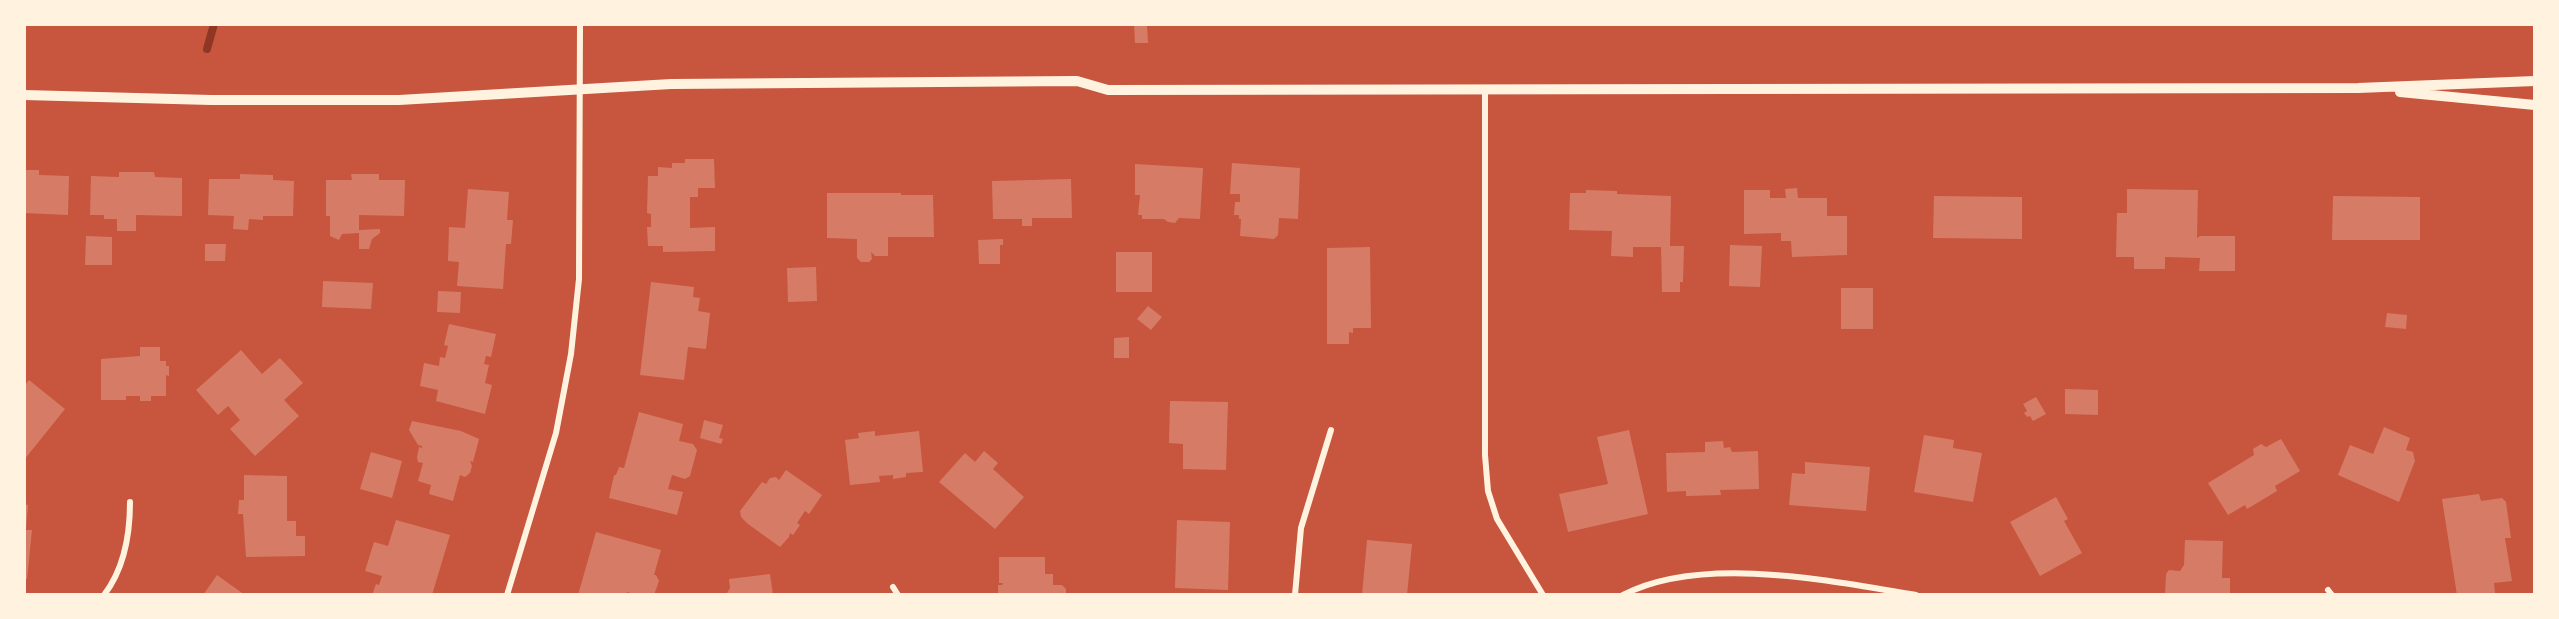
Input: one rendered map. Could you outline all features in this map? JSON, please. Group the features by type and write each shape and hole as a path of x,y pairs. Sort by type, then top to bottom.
{"street":[{"path":"507,595 556,433 572,354 579,279 580,24"},
{"path":"24,95 211,100 399,100 671,84 1065,81 1096,85 1108,90 2358,88 2535,81"},
{"path":"2358,88 2535,105"},
{"path":"1485,89 1485,455 1488,491 1497,519 1544,595"},
{"path":"1295,595 1301,528 1331,430"},
{"path":"104,595 125,552 130,502"},
{"path":"1623,595 1654,582 1696,575 1818,579 1916,595"},
{"path":"894,587 898,595"}],"building":[{"path":"1134,24 1147,24 1148,43 1135,43"},
{"path":"685,159 714,159 715,188 698,188 698,197 690,197 690,228 715,227 715,251 663,252 663,246 648,246 647,227 651,227 651,214 647,213 648,176 658,176 658,167 672,168 672,163 685,163"},
{"path":"1232,163 1300,168 1298,219 1279,218 1278,235 1274,239 1240,236 1241,219 1239,215 1234,215 1235,202 1240,202 1240,194 1230,194"},
{"path":"1135,164 1203,168 1200,219 1179,218 1175,223 1164,219 1142,219 1142,215 1138,215 1140,195 1135,195"},
{"path":"24,170 39,170 39,175 69,176 68,215 24,213"},
{"path":"119,172 154,172 155,177 182,178 182,216 136,215 136,231 117,231 117,219 104,219 104,215 90,215 91,176 119,177"},
{"path":"240,174 273,175 273,180 294,181 293,216 263,216 263,220 249,219 248,230 233,229 234,216 208,215 209,179 240,179"},
{"path":"351,174 379,174 379,180 405,180 404,216 359,215 359,230 380,229 380,233 372,239 369,249 359,249 359,233 342,234 339,240 330,236 330,216 326,216 326,180 352,180"},
{"path":"1071,179 1072,218 1032,218 1032,226 1022,226 1022,219 993,219 992,181"},
{"path":"1797,188 1798,198 1827,198 1827,216 1847,216 1847,255 1792,257 1791,241 1781,241 1781,233 1744,234 1744,190 1770,190 1770,198 1786,198 1785,189"},
{"path":"468,189 509,192 507,220 513,220 511,244 506,244 503,289 457,286 459,262 448,261 449,227 465,228"},
{"path":"2127,189 2198,190 2197,238 2200,236 2235,236 2235,271 2199,271 2200,258 2165,257 2165,269 2134,269 2134,257 2116,257 2117,213 2127,213"},
{"path":"1586,190 1617,191 1617,194 1671,196 1670,246 1684,246 1683,282 1680,282 1680,292 1662,292 1661,247 1633,247 1633,257 1611,256 1612,231 1569,230 1570,193 1586,193"},
{"path":"827,193 933,195 934,237 888,237 888,256 875,256 871,252 872,259 869,262 861,262 857,258 857,239 827,238"},
{"path":"1934,196 2022,197 2022,239 1933,238"},
{"path":"2333,196 2420,197 2420,240 2332,240"},
{"path":"86,236 112,237 112,265 85,265"},
{"path":"1003,239 1003,245 1000,245 1000,264 979,264 978,240"},
{"path":"205,244 226,244 225,261 205,261"},
{"path":"1730,245 1762,246 1760,287 1729,286"},
{"path":"1370,247 1371,328 1353,328 1353,333 1349,332 1349,344 1327,344 1327,248"},
{"path":"1116,252 1152,252 1152,292 1116,292"},
{"path":"816,267 817,301 788,302 787,268"},
{"path":"323,281 373,283 371,309 322,307"},
{"path":"651,282 694,287 693,297 700,298 698,311 710,313 706,349 688,347 684,380 640,375"},
{"path":"1841,288 1873,288 1873,329 1841,329"},
{"path":"438,291 461,292 460,313 437,312"},
{"path":"1148,306 1162,317 1151,330 1137,319"},
{"path":"2387,313 2407,315 2406,329 2385,327"},
{"path":"449,324 496,334 491,357 486,356 484,364 489,365 485,383 492,385 485,414 436,401 438,390 420,386 424,363 439,366 440,357 445,358 448,346 444,345"},
{"path":"1129,337 1129,358 1114,358 1114,338"},
{"path":"140,347 160,347 160,361 166,361 166,366 169,366 169,376 166,375 166,396 151,396 151,401 140,401 140,396 126,396 126,400 101,400 101,359 140,356"},
{"path":"241,350 262,374 280,358 303,383 284,400 299,416 255,456 230,429 240,420 228,406 218,415 196,390"},
{"path":"29,380 65,409 24,460 24,386"},
{"path":"2065,389 2098,390 2098,415 2065,414"},
{"path":"2036,397 2046,414 2033,421 2024,413 2027,411 2023,404"},
{"path":"1170,401 1228,402 1226,470 1183,469 1183,444 1169,443"},
{"path":"639,412 683,424 679,441 693,444 697,450 690,476 685,479 672,475 668,489 683,492 677,515 609,498 614,475 619,467 624,468"},
{"path":"704,420 723,425 719,438 723,439 721,444 700,438"},
{"path":"412,421 461,431 479,439 473,462 470,461 472,466 470,473 465,477 460,475 453,501 429,494 431,485 418,481 423,463 418,462 417,457 419,447 422,448 422,446 418,445 409,430"},
{"path":"2384,427 2410,438 2406,450 2413,452 2415,461 2399,502 2338,475 2350,445 2373,454"},
{"path":"1629,430 1648,514 1568,532 1559,494 1608,484 1597,437"},
{"path":"875,431 875,436 919,431 923,472 906,473 906,477 893,479 893,475 879,476 880,482 850,485 845,440 859,438 858,433"},
{"path":"1924,435 1954,440 1953,448 1982,453 1973,502 1914,492"},
{"path":"2281,439 2300,471 2275,486 2277,491 2247,509 2245,505 2228,515 2208,483 2254,455 2253,449 2261,444 2266,447"},
{"path":"1723,441 1724,448 1730,447 1732,452 1758,451 1759,489 1720,490 1721,495 1686,496 1686,491 1667,492 1666,453 1705,452 1705,442"},
{"path":"984,451 998,463 993,469 1024,497 995,529 939,482 965,453 975,462"},
{"path":"371,452 402,461 392,498 360,489"},
{"path":"1805,462 1870,467 1866,511 1789,505 1792,473 1805,474"},
{"path":"786,470 822,495 809,514 805,511 797,523 800,525 793,535 790,533 780,547 748,524 741,517 740,511 762,482 766,484 770,478 776,477 779,480"},
{"path":"244,475 287,476 287,521 296,521 296,536 305,536 305,556 246,557 243,514 238,514 239,500 244,500"},
{"path":"2479,494 2481,501 2502,498 2506,502 2511,538 2505,538 2512,581 2494,583 2495,593 2457,595 2442,499"},
{"path":"2056,497 2068,519 2064,521 2082,553 2040,576 2010,522"},
{"path":"24,504 28,505 26,530 32,530 27,579 24,579"},
{"path":"396,520 450,535 432,595 372,595 382,576 365,571 374,542 388,546"},
{"path":"1177,520 1230,522 1228,590 1175,588"},
{"path":"596,532 661,550 654,575 659,581 654,595 637,595 627,592 626,595 578,595"},
{"path":"1367,540 1412,544 1407,595 1362,595"},
{"path":"2185,540 2223,541 2222,578 2230,578 2230,595 2165,595 2166,574 2169,570 2180,571 2184,565"},
{"path":"999,557 1045,557 1045,574 1053,574 1053,585 1062,585 1066,589 1066,595 998,595 998,585 1003,583 999,583"},
{"path":"770,574 773,595 726,595 730,588 729,579"},
{"path":"217,575 245,595 203,595"}],"waterway":[{"path":"207,49 214,24"}]}
